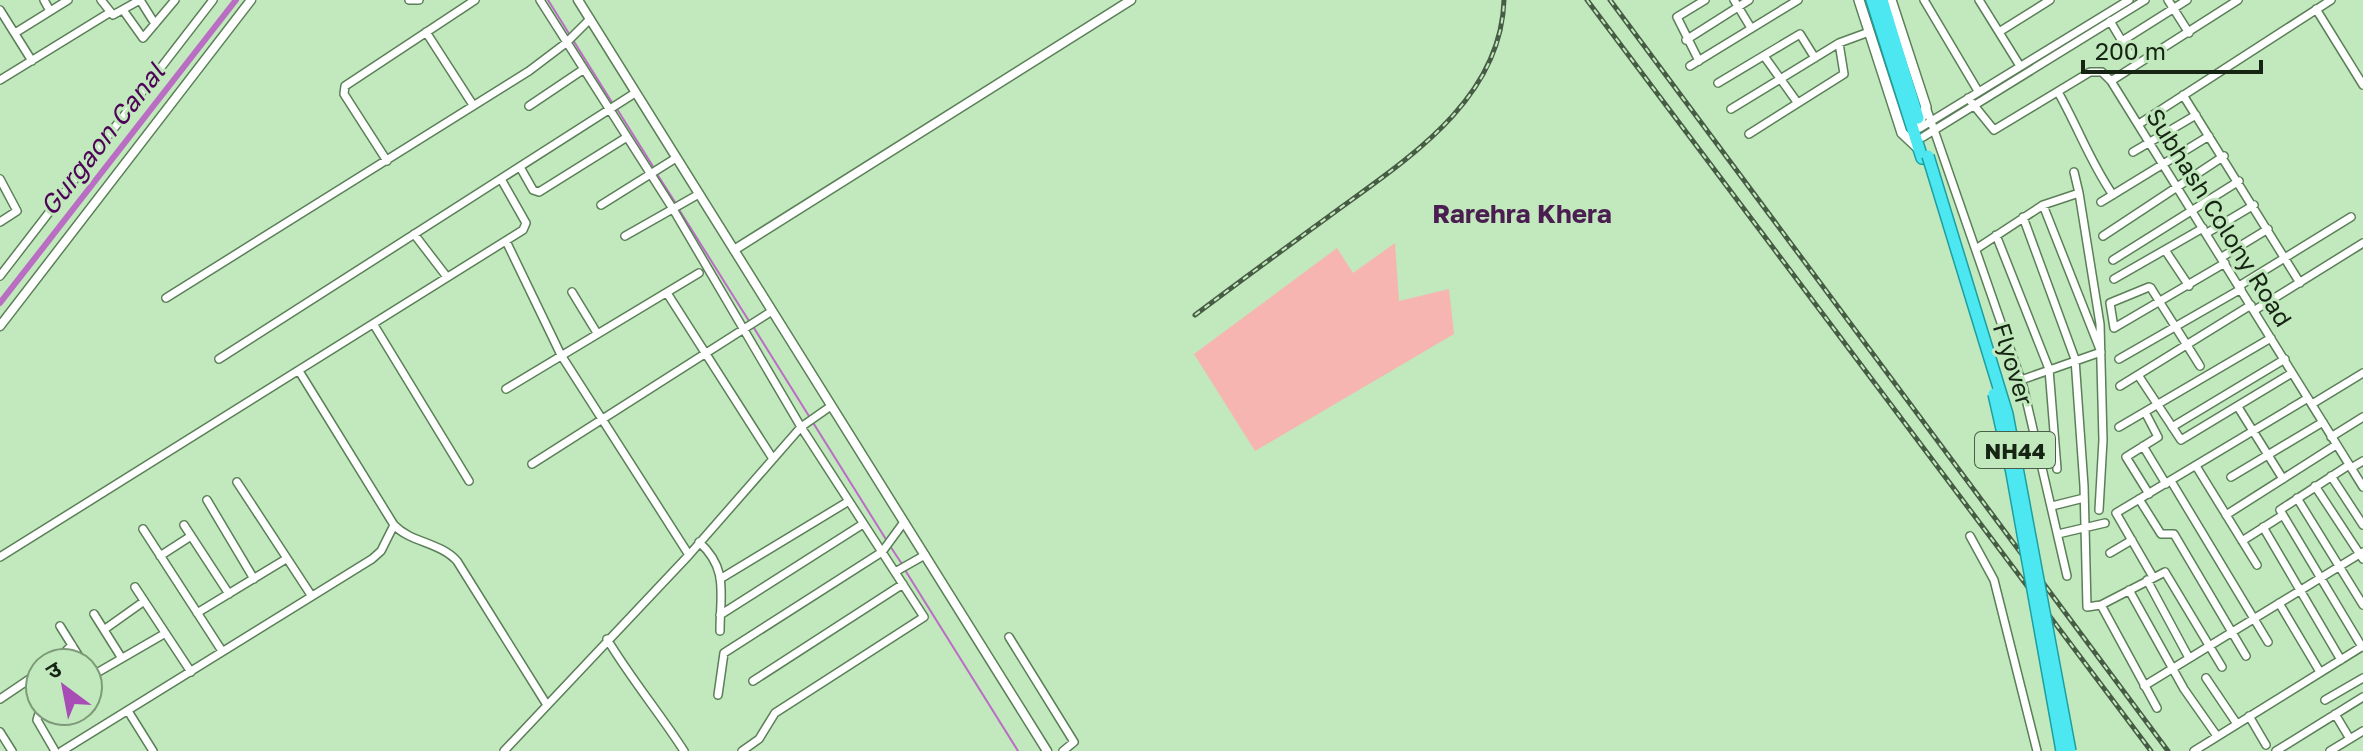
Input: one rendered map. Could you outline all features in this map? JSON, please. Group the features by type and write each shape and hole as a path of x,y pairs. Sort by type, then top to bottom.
{"highway":[{"name":"NH44","path":"1872,0 1925,138"},
{"name":"NH44","path":"1882,0 1925,138"},
{"name":"Flyover","path":"1925,138 1992,385 2012,473 2062,751"},
{"name":"Flyover","path":"1925,138 2007,414 2070,751"}],"main road":[{"path":"1859,0 1902,133 1925,138 1926,107 1891,0"}],"street":[{"path":"44,0 50,11"},
{"path":"15,33 68,0"},
{"path":"102,0 109,13"},
{"path":"2,75 32,61 109,13 113,15 140,0 155,24"},
{"path":"0,276 213,0"},
{"path":"0,326 251,0"},
{"path":"409,0 419,0"},
{"path":"387,161 344,94 345,86 475,0"},
{"path":"540,0 570,39 584,69 613,107 627,137 676,207 743,329 807,422 863,524 886,547 901,570 903,584 924,617 775,713 759,739 742,751"},
{"path":"578,0 1047,751"},
{"path":"1699,61 1677,17 1705,0"},
{"path":"1686,40 1736,4 1749,0"},
{"path":"1690,66 1798,0"},
{"path":"1924,0 1978,91"},
{"path":"1979,0 2020,66"},
{"path":"1999,32 2050,0"},
{"path":"1970,101 1978,91 2129,0"},
{"path":"2067,576 2021,380 1976,249 1925,138 1970,101 2145,0"},
{"path":"2168,0 2189,33"},
{"path":"2122,41 2187,0"},
{"path":"1970,101 1994,130 2090,72 2102,72 2111,81 2238,0"},
{"path":"2139,124 2331,0"},
{"path":"734,250 1127,1"},
{"path":"123,10 141,38 170,2"},
{"path":"1736,4 1751,28"},
{"path":"2316,9 2363,85"},
{"path":"0,10 32,61"},
{"path":"166,298 473,105 570,39 590,19"},
{"path":"2110,21 2129,53"},
{"path":"426,32 473,105"},
{"path":"1731,109 1839,43 1869,32"},
{"path":"1718,83 1800,34 1815,58"},
{"path":"1749,134 1844,74 1839,43"},
{"path":"1764,56 1797,102"},
{"path":"529,106 584,69"},
{"name":"Subhash Colony Road","path":"2111,81 2363,487"},
{"path":"2058,92 2078,126 2091,162 2113,195"},
{"path":"219,359 635,93"},
{"path":"2183,95 2224,156 2300,283"},
{"path":"2133,152 2196,115"},
{"path":"2101,202 2209,136"},
{"path":"520,167 533,190 539,192 627,137"},
{"path":"2103,236 2224,156"},
{"path":"601,205 676,158"},
{"path":"2074,172 2098,305 2103,440 2099,510"},
{"path":"0,179 3,190 17,211 0,222"},
{"path":"0,557 374,325 526,226 501,179"},
{"path":"2113,260 2239,181"},
{"path":"1976,249 2043,205 2079,193"},
{"path":"625,236 699,194"},
{"path":"2043,205 2101,352"},
{"path":"2114,279 2254,205"},
{"path":"2023,217 2075,359 2084,498 2086,603 2090,608 2101,605 2166,572 2222,667"},
{"path":"2119,359 2240,288 2351,217"},
{"path":"2200,366 2161,304 2147,286 2110,303 2114,328 2161,304 2189,286 2268,229"},
{"path":"414,234 447,277"},
{"path":"1996,235 2049,369 2057,469"},
{"path":"506,241 561,355 689,555"},
{"path":"2120,386 2300,283 2363,243"},
{"path":"2165,250 2189,286"},
{"path":"506,389 699,273"},
{"path":"572,292 597,333"},
{"path":"667,293 773,459"},
{"path":"532,464 772,311"},
{"path":"374,325 469,481"},
{"path":"2119,427 2271,338"},
{"path":"2021,380 2101,352"},
{"path":"2172,427 2285,359"},
{"path":"299,371 394,525 407,535 442,549 457,561 547,705"},
{"path":"2138,375 2183,440 2292,373"},
{"path":"2189,658 2116,513 2254,431 2363,373"},
{"path":"504,751 689,555 807,422 831,406"},
{"path":"2238,407 2283,479"},
{"path":"2145,412 2158,436 2126,458 2149,494"},
{"path":"2331,437 2363,417"},
{"path":"2231,477 2323,422"},
{"path":"2226,515 2336,445"},
{"path":"2143,446 2169,482 2268,642"},
{"path":"2194,751 2362,646 2281,508 2331,476 2363,461"},
{"path":"2196,466 2257,565"},
{"path":"2331,476 2363,525"},
{"path":"237,482 311,595"},
{"path":"2144,686 2362,555 2315,486"},
{"path":"2052,506 2084,498"},
{"path":"2297,498 2363,605"},
{"path":"2139,499 2161,534 2174,534 2246,656"},
{"path":"207,500 254,579"},
{"path":"720,579 849,501"},
{"path":"2242,541 2283,515"},
{"path":"718,695 724,653 886,547 904,522"},
{"path":"2058,534 2105,523"},
{"path":"720,615 863,524"},
{"path":"184,525 229,594"},
{"path":"62,751 372,559 381,551 394,525"},
{"path":"2263,527 2341,660"},
{"path":"143,529 222,651"},
{"path":"160,556 191,536"},
{"path":"1970,536 1994,580 2037,751"},
{"path":"2110,553 2132,540"},
{"path":"699,542 718,563 720,631"},
{"path":"901,570 925,555"},
{"path":"197,613 286,559"},
{"path":"753,681 903,584"},
{"path":"135,587 191,672"},
{"path":"2129,590 2172,669 2217,736"},
{"path":"105,629 143,602"},
{"path":"2279,603 2320,672"},
{"path":"2101,605 2157,708"},
{"path":"94,614 121,657"},
{"path":"60,626 72,645"},
{"path":"104,667 164,634"},
{"path":"1009,637 1074,742 1063,751"},
{"path":"607,639 635,687 654,705 684,751"},
{"path":"2206,678 2237,724"},
{"path":"2325,700 2363,678"},
{"path":"0,699 24,683"},
{"path":"2276,751 2363,697"},
{"path":"128,711 153,751"},
{"path":"2335,714 2350,739"},
{"path":"2249,716 2266,745"},
{"path":"41,727 55,751"},
{"path":"2330,751 2363,731"},
{"path":"0,732 12,751"}],"shaded area":[{"path":"1395,243 1399,301 1449,289 1454,334 1255,451 1194,354 1337,248 1353,273"}],"waterway":[{"name":"Gurgaon Canal","path":"0,303 236,0"},
{"path":"548,0 613,104"},
{"path":"617,109 654,168"},
{"path":"657,174 675,202"},
{"path":"678,208 749,321"},
{"path":"754,328 887,541"},
{"path":"890,546 902,564"},
{"path":"905,570 1018,751"}],"railway":[{"path":"1195,315 1386,175 1442,127 1466,100 1486,70 1499,37 1504,0"},
{"path":"1587,0 2151,751"},
{"path":"1610,0 2168,751"}],"district":[{"name":"Rarehra Khera","path":"1522,213"}]}
